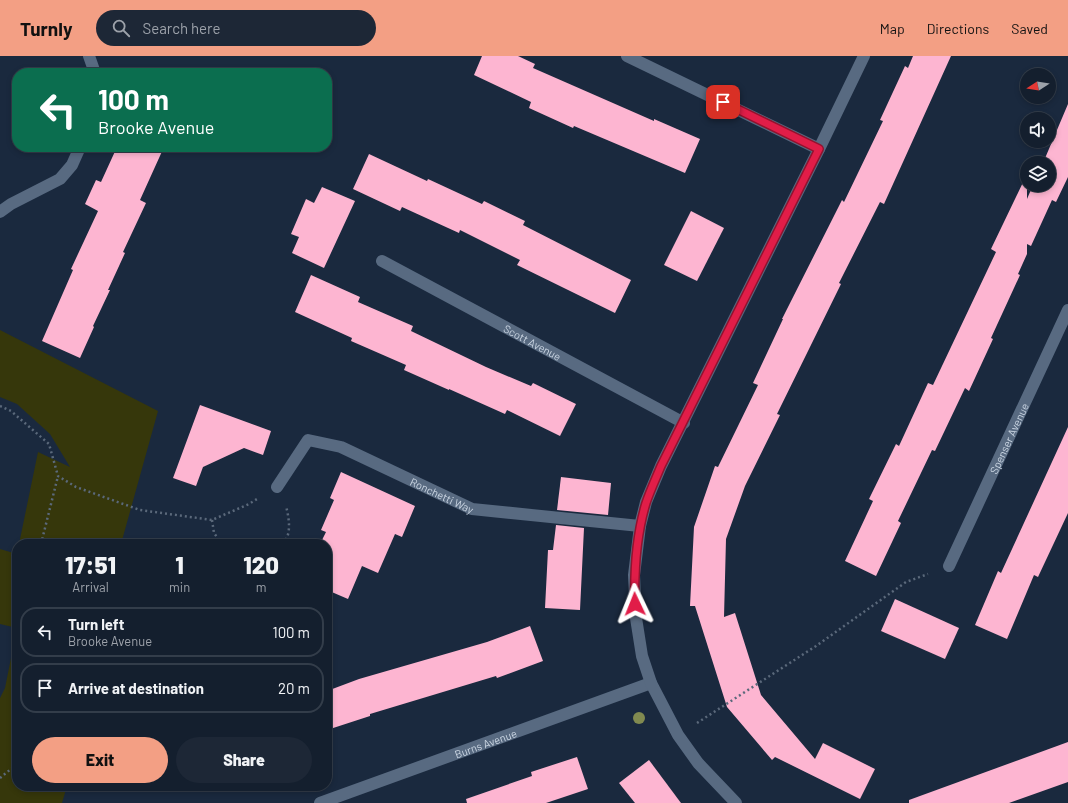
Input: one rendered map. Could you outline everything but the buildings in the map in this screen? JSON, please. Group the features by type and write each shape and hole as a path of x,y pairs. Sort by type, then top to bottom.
{"street":[{"path":"89,56 93,68"},
{"path":"628,56 819,149"},
{"path":"736,803 698,763 678,735 651,683 642,656 636,618 634,575 640,526 646,502 661,466 684,423 864,56"},
{"path":"0,212 11,204 60,179 72,165 78,152"},
{"name":"Scott Avenue","path":"382,261 684,423"},
{"name":"Spenser Avenue","path":"949,566 1068,310"},
{"name":"Ronchetti Way","path":"275,489 308,440 341,447 472,509 640,526"},
{"name":"Burns Avenue","path":"320,803 651,683"}],"path":[{"path":"0,406 11,411 49,444 58,476 43,539"},
{"path":"58,476 76,487 140,510 212,520 249,504 275,489 285,502 290,522 286,539"},
{"path":"212,520 214,533 218,539"},
{"path":"678,735 816,646 906,582 949,566"},
{"path":"0,778 12,768"}],"shaded area":[{"path":"0,330 158,411 122,539 20,539 38,452 70,467 50,434 17,404 0,397"},
{"path":"0,549 12,553 12,627 0,624"},
{"path":"12,653 12,791 66,791 62,803 0,803 0,698 5,688"}],"route":[{"path":"635,604 634,575 640,526 646,502 661,466 684,423 819,149 723,102"}]}
